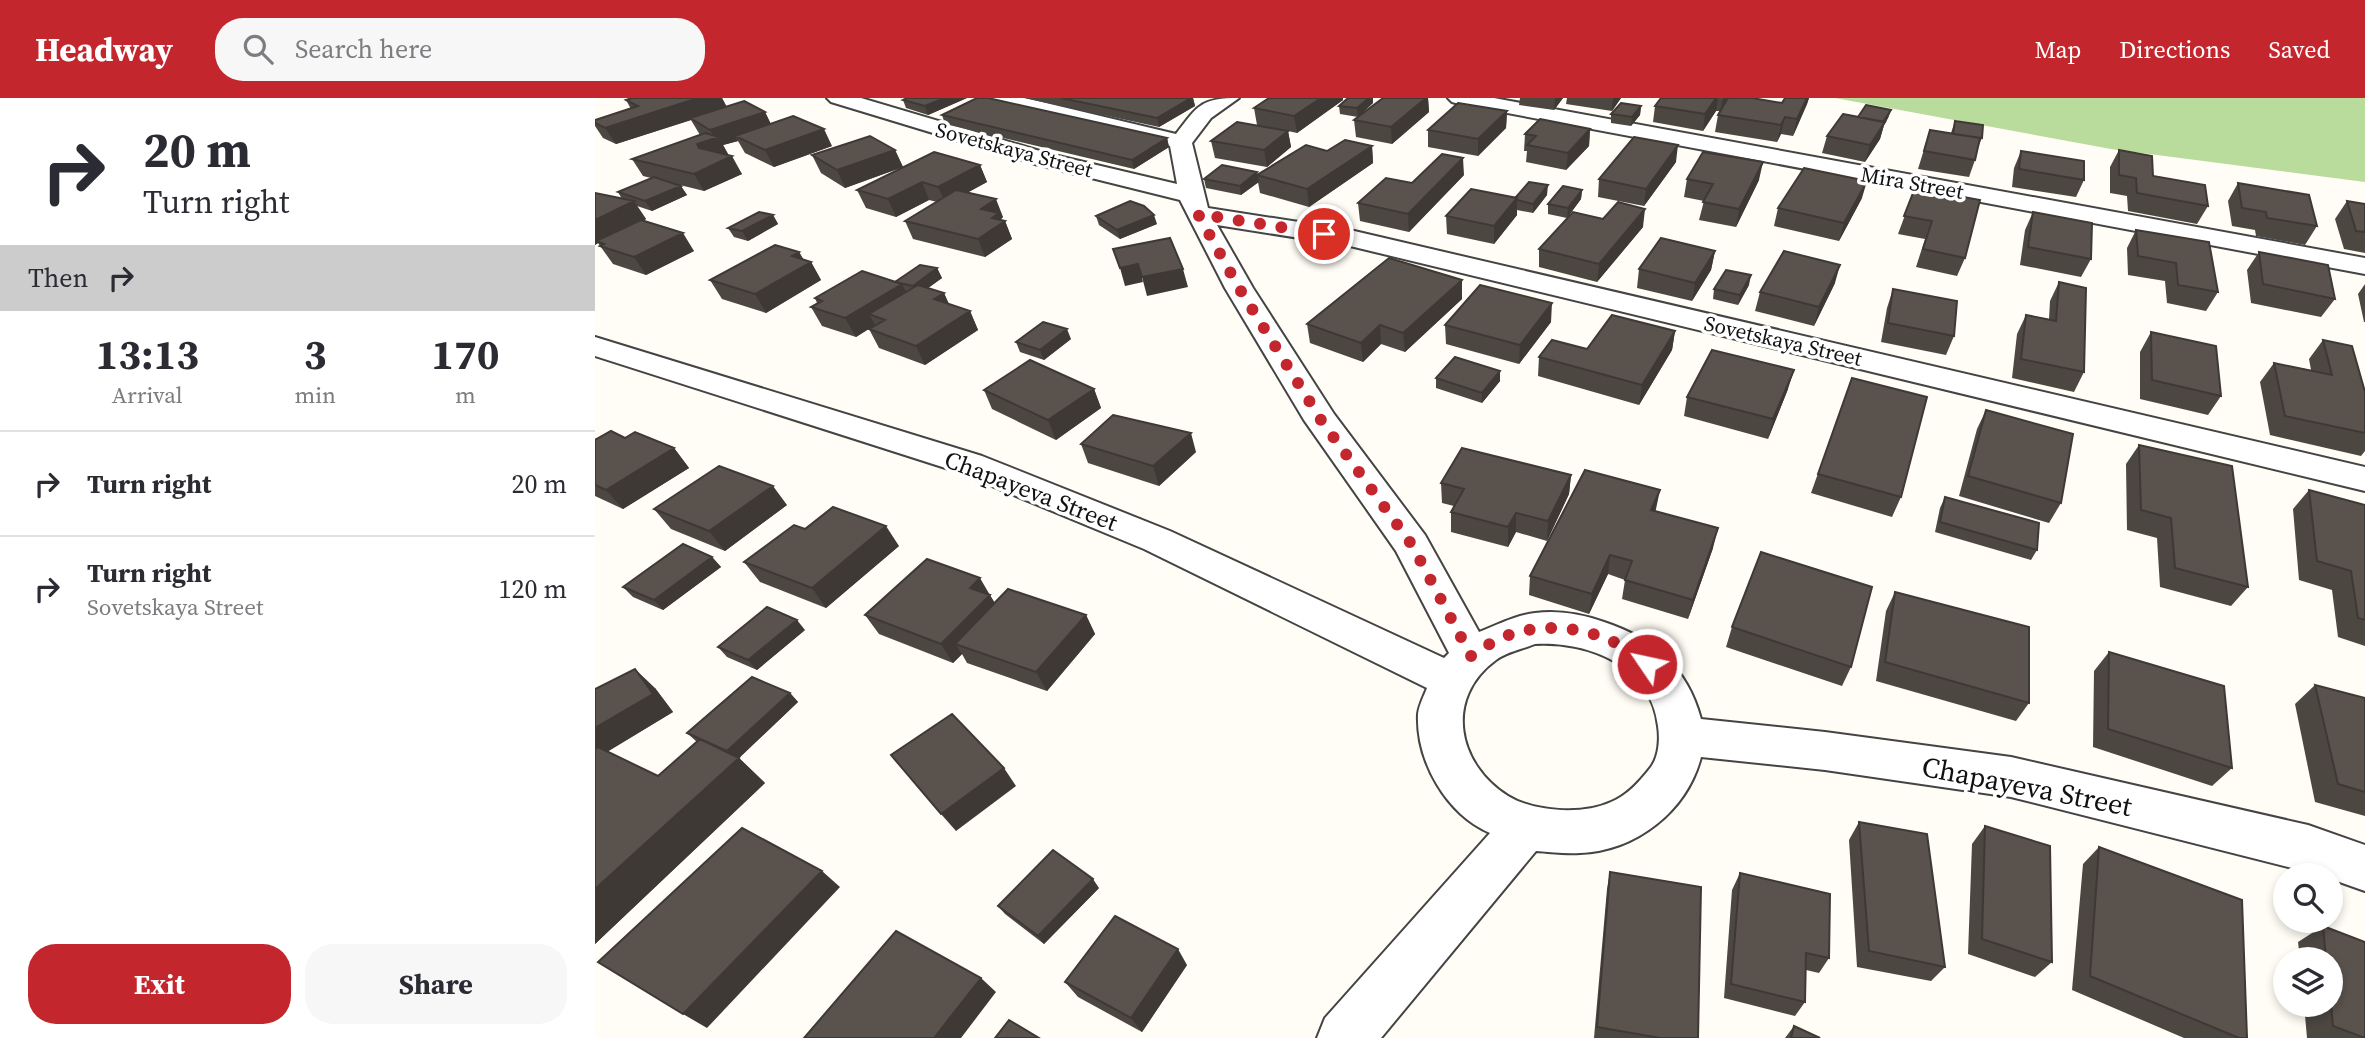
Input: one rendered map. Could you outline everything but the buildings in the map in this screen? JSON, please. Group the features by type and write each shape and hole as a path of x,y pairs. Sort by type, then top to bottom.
{"street":[{"name":"Sovetskaya Street","path":"838,98 1195,205 1350,238 2365,479"},
{"path":"999,98 1181,143"},
{"path":"1188,98 1224,101"},
{"name":"Mira Street","path":"1459,98 2365,266"},
{"path":"1224,101 1203,113 1181,143 1195,205 1239,288 1321,420 1412,545 1461,668"},
{"path":"925,125 958,109"},
{"name":"Chapayeva Street","path":"595,346 970,464 1461,668"},
{"path":"1568,628 1602,636 1634,652 1659,675 1676,704 1682,736 1676,766 1660,792 1635,814 1601,828 1564,833 1526,827 1486,808 1456,780 1440,746 1438,712 1461,668 1499,639 1532,629 1568,628"},
{"name":"Chapayeva Street","path":"1682,736 1825,751 2011,777 2308,848 2365,868"},
{"path":"1345,1038 1526,827"}],"green space":[{"path":"1835,98 2365,98 2365,182 2111,149"}],"route":[{"path":"1324,234 1198,214 1239,288 1321,420 1412,545 1471,656 1499,639 1532,629 1568,628 1602,636 1634,652 1647,664"}]}
